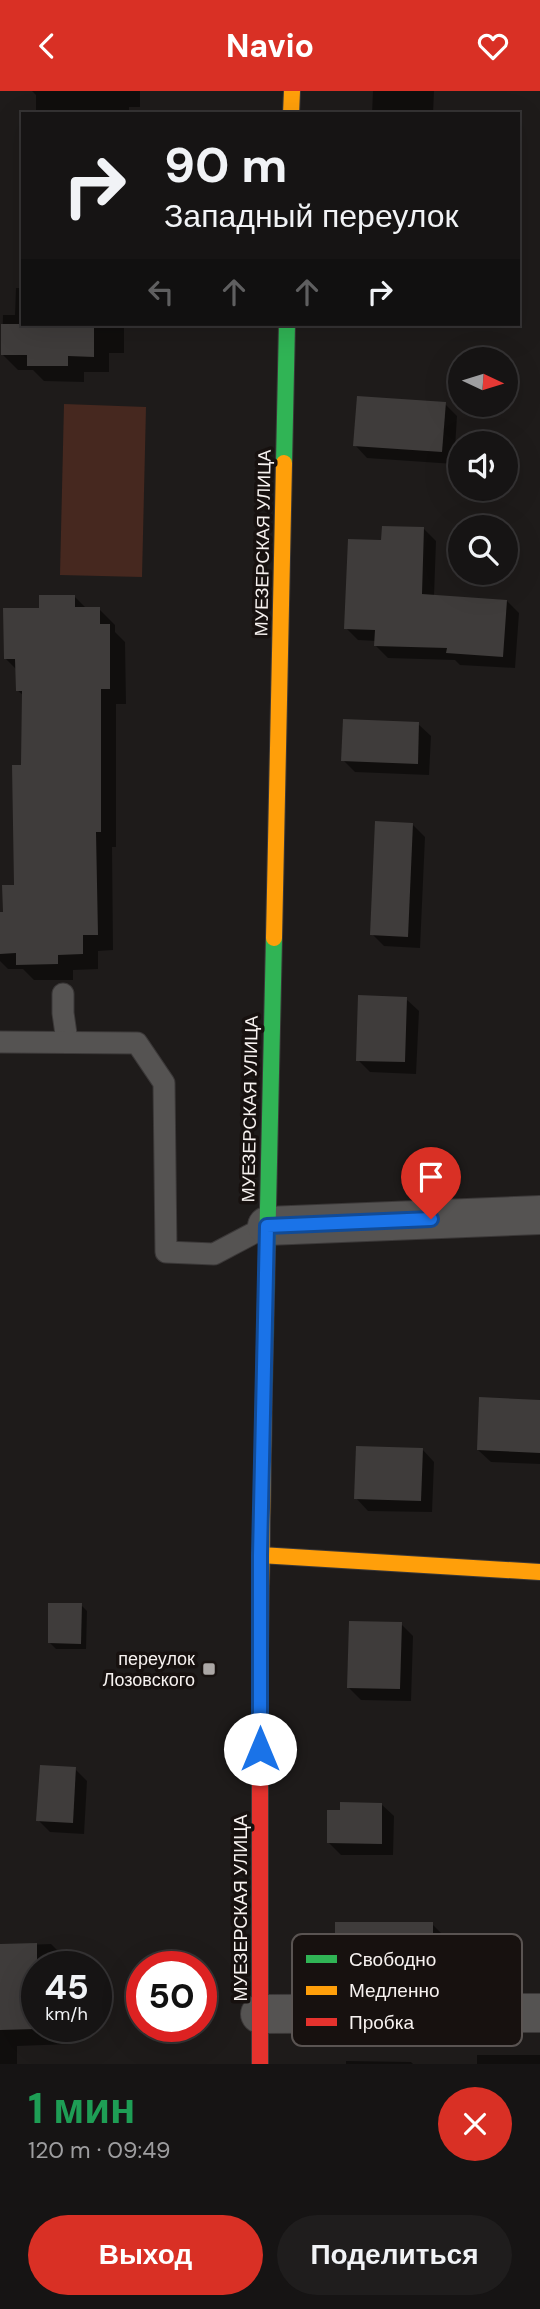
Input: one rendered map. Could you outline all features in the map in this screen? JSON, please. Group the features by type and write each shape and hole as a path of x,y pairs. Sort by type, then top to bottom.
{"main road":[{"path":"291,112 292,91"},
{"name":"МУЕЗЕРСКАЯ УЛИЦА","path":"260,2064 260,1555 286,326"},
{"path":"260,1555 540,1572"}],"street":[{"path":"267,1226 540,1215"},
{"path":"522,2013 540,2013"},
{"path":"260,2014 292,2014"}],"lane":[{"path":"63,994 67,1041"},
{"path":"0,1042 137,1043 164,1083 166,1252 214,1254 267,1226"}],"shaded area":[{"path":"64,404 146,407 142,577 60,575"}],"building":[{"path":"1,324 94,326 94,357 68,356 68,366 27,366 27,355 1,355"},
{"path":"357,396 446,402 442,452 353,446"},
{"path":"382,526 424,527 422,594 507,600 503,657 446,653 447,648 374,646 375,630 344,629 348,539 381,540"},
{"path":"39,595 75,595 75,607 100,607 100,624 110,624 110,689 101,689 101,832 96,832 98,935 83,935 83,954 58,955 58,964 16,965 16,953 0,954 0,912 3,912 2,885 14,885 12,765 21,765 22,691 16,691 15,659 4,659 3,608 39,608"},
{"path":"343,719 419,722 418,764 341,761"},
{"path":"375,821 413,823 408,937 370,935"},
{"path":"358,995 407,997 405,1062 356,1061"},
{"path":"479,1397 540,1400 540,1453 477,1450"},
{"path":"356,1446 423,1448 421,1501 354,1499"},
{"path":"48,1603 82,1603 81,1644 48,1643"},
{"path":"349,1621 402,1622 400,1689 347,1688"},
{"path":"40,1765 76,1767 73,1823 36,1821"},
{"path":"340,1802 382,1803 382,1844 327,1843 327,1810 340,1810"},
{"path":"335,1922 433,1922 433,1934 335,1934"},
{"path":"37,1943 37,1951 21,1951 21,2029 0,2030 0,1944"}],"traffic: fast":[{"path":"284,463 287,326"},
{"path":"264,1387 274,938"}],"traffic: slow":[{"path":"291,112 292,91"},
{"path":"274,938 284,463"},
{"path":"260,1654 264,1387"},
{"path":"260,1555 540,1572"}],"traffic: jam":[{"path":"260,1654 260,2064"}],"place":[{"name":"переулок Лозовского","path":"209,1669"}],"route":[{"path":"260,1749 260,1555 267,1226 431,1219"}]}
